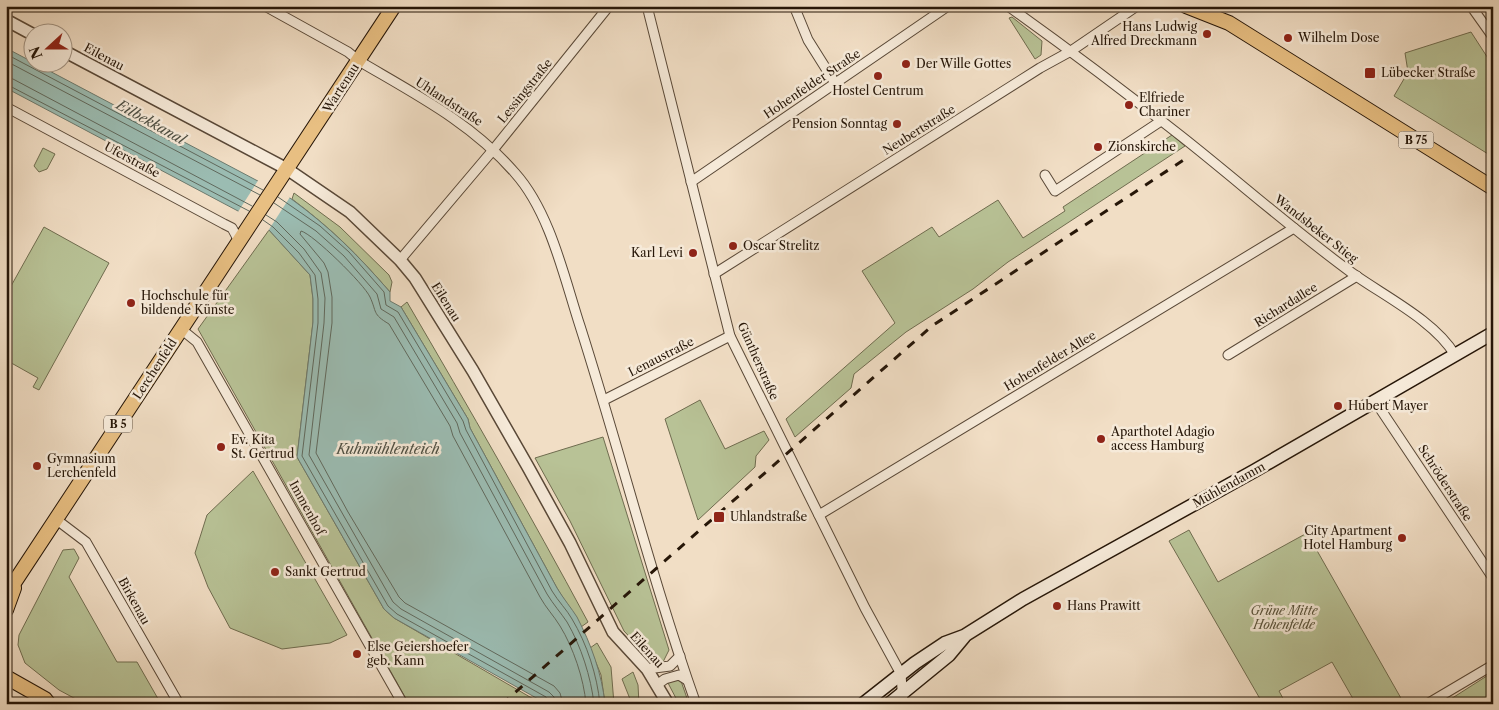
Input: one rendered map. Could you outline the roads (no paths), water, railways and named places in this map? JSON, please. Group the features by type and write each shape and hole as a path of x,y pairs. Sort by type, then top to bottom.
{"main road":[{"name":"Wartenau","path":"288,169 394,6"},
{"name":"B 75","path":"1186,6 1229,24 1493,188"},
{"name":"B 75","path":"1210,6 1229,24"},
{"name":"Lerchenfeld","path":"10,590 288,169"},
{"name":"Mühlendamm","path":"866,703 901,674 945,643 964,636 1023,599 1249,474 1493,333"},
{"name":"B 5","path":"6,610 10,590"},
{"name":"Mühlendamm","path":"896,701 948,656 964,636"},
{"path":"7,677 49,702"}],"street":[{"name":"Uhlandstraße","path":"265,6 348,52 359,61 454,118 479,136 517,174 538,208 555,249 604,400 687,680 696,704"},
{"name":"Lessingstraße","path":"400,260 493,150 609,6"},
{"name":"Güntherstraße","path":"647,6 730,336 865,608 901,674 896,701"},
{"path":"794,6 808,40 835,83"},
{"name":"Hohenfelder Straße","path":"691,182 948,6"},
{"name":"Wandsbeker Stieg","path":"1008,6 1071,51 1294,228 1447,342 1455,355"},
{"name":"Neubertstraße","path":"714,274 1032,73 1071,51 1137,6"},
{"path":"1471,6 1493,37"},
{"path":"6,20 22,29"},
{"name":"Eilenau","path":"72,55 288,169 350,212 400,260 415,278 453,338 528,467 570,543 613,632 658,684 668,704"},
{"name":"Uferstraße","path":"6,107 224,223 232,228 239,241"},
{"path":"1045,175 1055,191 1161,122"},
{"name":"Hohenfelder Allee","path":"819,515 1294,228"},
{"name":"Richardallee","path":"1228,355 1357,276"},
{"name":"Immenhof","path":"181,330 197,342 404,704"},
{"name":"Lenaustraße","path":"604,400 730,336"},
{"name":"Schröderstraße","path":"1375,401 1493,578"},
{"name":"Birkenau","path":"57,520 86,542 179,704"},
{"path":"647,670 670,666 680,656"},
{"path":"1427,704 1493,665"},
{"path":"658,684 664,679 679,675 687,680"}],"water":[{"name":"Kuhmühlenteich","path":"6,48 22,56 22,72 51,72 290,198 331,231 354,253 390,292 390,301 401,307 468,419 470,428 557,588 577,617 595,659 605,704 547,704 394,618 384,609 297,457 313,322 310,275 269,230 238,211 6,88"}],"railway":[{"path":"502,704 932,326 1188,157"}],"place":[{"name":"Hans Ludwig Alfred Dreckmann","path":"1207,34"},
{"name":"Wilhelm Dose","path":"1288,38"},
{"name":"Der Wille Gottes","path":"906,64"},
{"name":"Lübecker Straße","path":"1370,73"},
{"name":"Hostel Centrum","path":"878,76"},
{"name":"Elfriede Chariner","path":"1129,105"},
{"name":"Pension Sonntag","path":"897,124"},
{"name":"Zionskirche","path":"1098,147"},
{"name":"Oscar Strelitz","path":"733,246"},
{"name":"Karl Levi","path":"693,253"},
{"name":"Hochschule für bildende Künste","path":"131,303"},
{"name":"Hubert Mayer","path":"1338,406"},
{"name":"Aparthotel Adagio access Hamburg","path":"1101,439"},
{"name":"Ev. Kita St. Gertrud","path":"221,447"},
{"name":"Gymnasium Lerchenfeld","path":"37,466"},
{"name":"Uhlandstraße","path":"719,517"},
{"name":"City Apartment Hotel Hamburg","path":"1402,538"},
{"name":"Sankt Gertrud","path":"275,572"},
{"name":"Hans Prawitt","path":"1057,606"},
{"name":"Else Geiershoefer geb. Kann","path":"357,654"}],"water label":[{"name":"Eilbekkanal","path":"151,122"}],"park label":[{"name":"Grüne Mitte Hohenfelde","path":"1284,618"}]}
